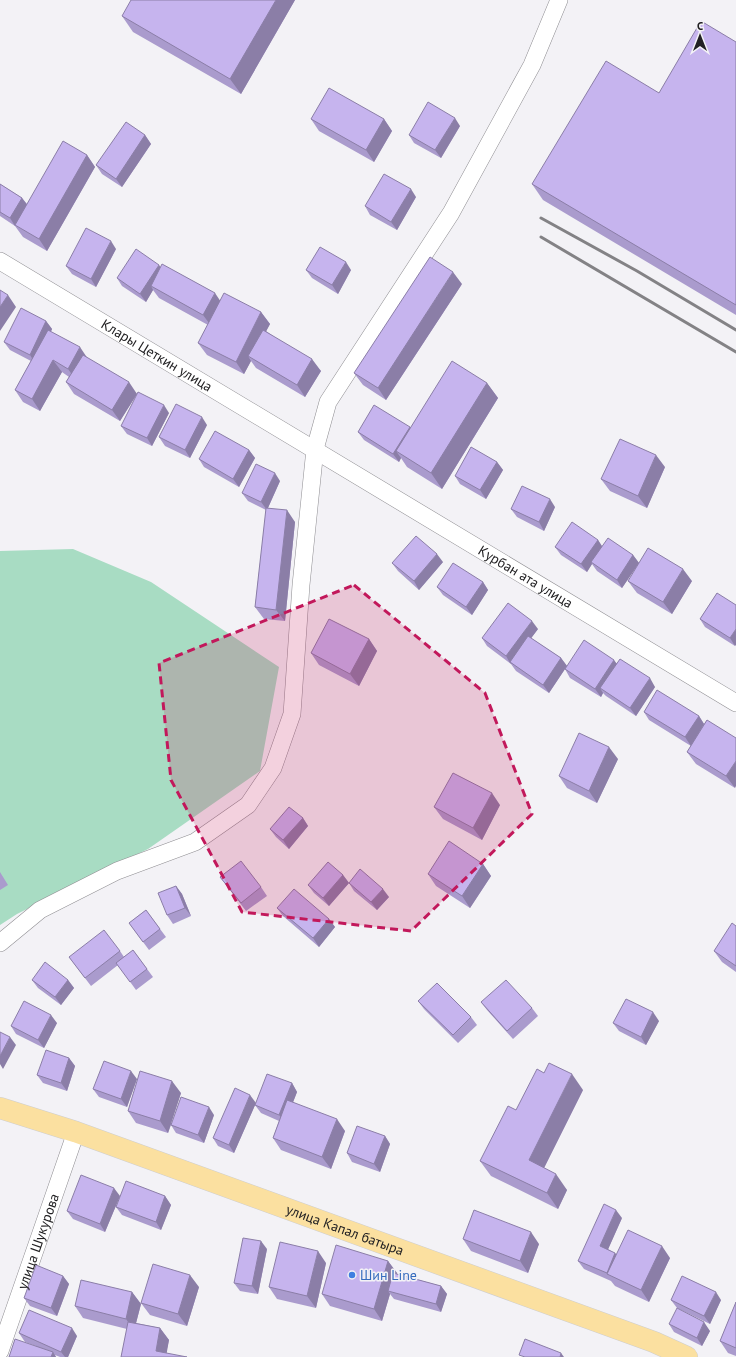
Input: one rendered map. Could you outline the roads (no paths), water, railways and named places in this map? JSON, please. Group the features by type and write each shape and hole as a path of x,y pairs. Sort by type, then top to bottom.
{"main road":[{"name":"улица Капал батыра","path":"0,1108 76,1132 654,1342 687,1357"}],"street":[{"path":"0,943 40,910 117,871 195,842 248,805 273,768 292,714 301,585 315,449 328,402 450,213 532,65 559,0"},
{"name":"Клары Цеткин улица","path":"0,261 315,449"},
{"name":"Курбан ата улица","path":"315,449 736,703"},
{"name":"улица Шукурова","path":"0,1351 76,1132"}],"railway":[{"path":"541,218 637,271 736,330"},
{"path":"541,237 736,352"}],"place":[{"name":"Шин Line","path":"352,1275"}]}
